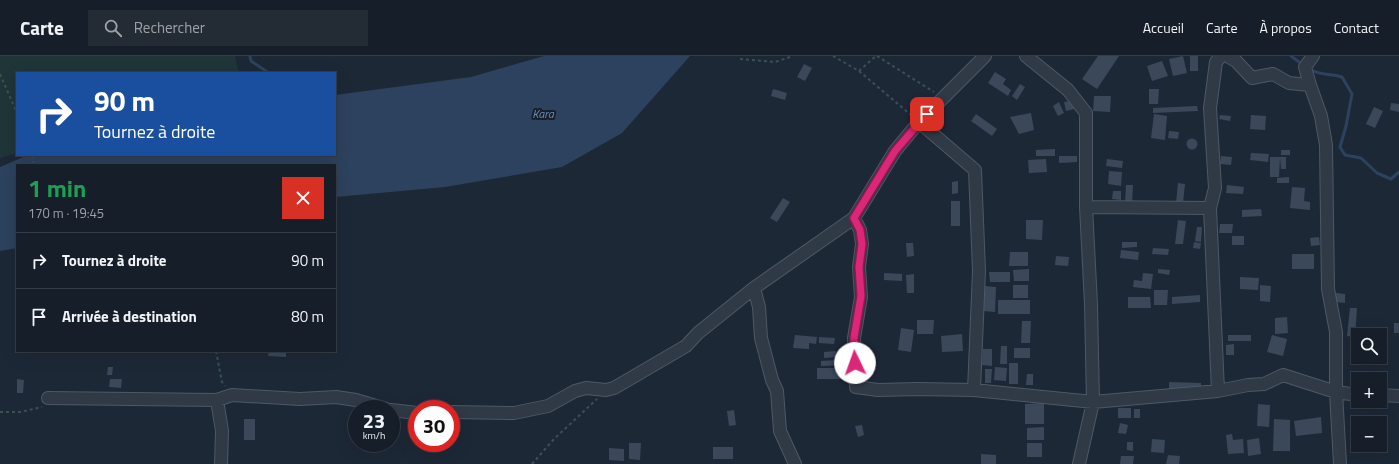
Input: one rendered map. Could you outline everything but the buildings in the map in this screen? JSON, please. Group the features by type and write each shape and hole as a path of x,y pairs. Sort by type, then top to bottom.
{"street":[{"path":"460,412 514,413 548,406 575,391 586,388 606,390 614,388 686,346 698,333 754,288 854,218 895,151 919,122 985,56"},
{"path":"1026,56 1068,90 1086,113 1086,207 1091,304 1093,402 1080,464"},
{"path":"1218,391 1210,208 1215,188 1210,108 1216,62 1221,56"},
{"path":"1227,56 1236,61 1252,78 1273,74 1289,83 1310,85"},
{"path":"1313,56 1305,67 1321,116 1326,145 1328,289 1336,332 1336,392 1340,464"},
{"path":"919,122 975,170 979,271 974,390"},
{"path":"1086,207 1210,208"},
{"path":"854,218 860,230 862,244 859,267 861,296 854,338 856,387 878,390 974,390 1093,402 1218,391 1248,385 1264,384 1283,375 1336,392 1351,394"},
{"path":"754,288 759,307 762,338 772,380 777,391 780,431 795,464"},
{"path":"48,398 218,400 232,395 300,399 336,397 356,400"},
{"path":"1387,395 1399,396"},
{"path":"218,400 222,431 221,464"}],"path":[{"path":"740,59 775,62 794,56"},
{"path":"833,56 859,70 919,122"},
{"path":"859,70 876,56 944,98"},
{"path":"0,74 16,111"},
{"path":"216,352 222,382 232,395"},
{"path":"532,464 554,439 606,390"},
{"path":"0,412 20,412 43,407 48,398"}],"green space":[{"path":"0,56 235,56 239,72 16,72 16,153 0,158"}],"water":[{"name":"Kara","path":"544,56 690,56 622,133 562,167 445,187 336,197 336,164 16,164 16,248 0,251 0,167 26,156 336,156 336,95 471,77"}],"waterway":[{"path":"250,56 251,61 268,72"},
{"path":"1291,56 1303,65"},
{"path":"1309,69 1317,73 1342,77 1352,94 1346,126 1340,147 1345,155 1361,158 1377,173 1391,179 1399,172"}],"route":[{"path":"855,363 854,338 861,296 859,267 862,244 860,230 854,218 895,151 927,114"}]}
